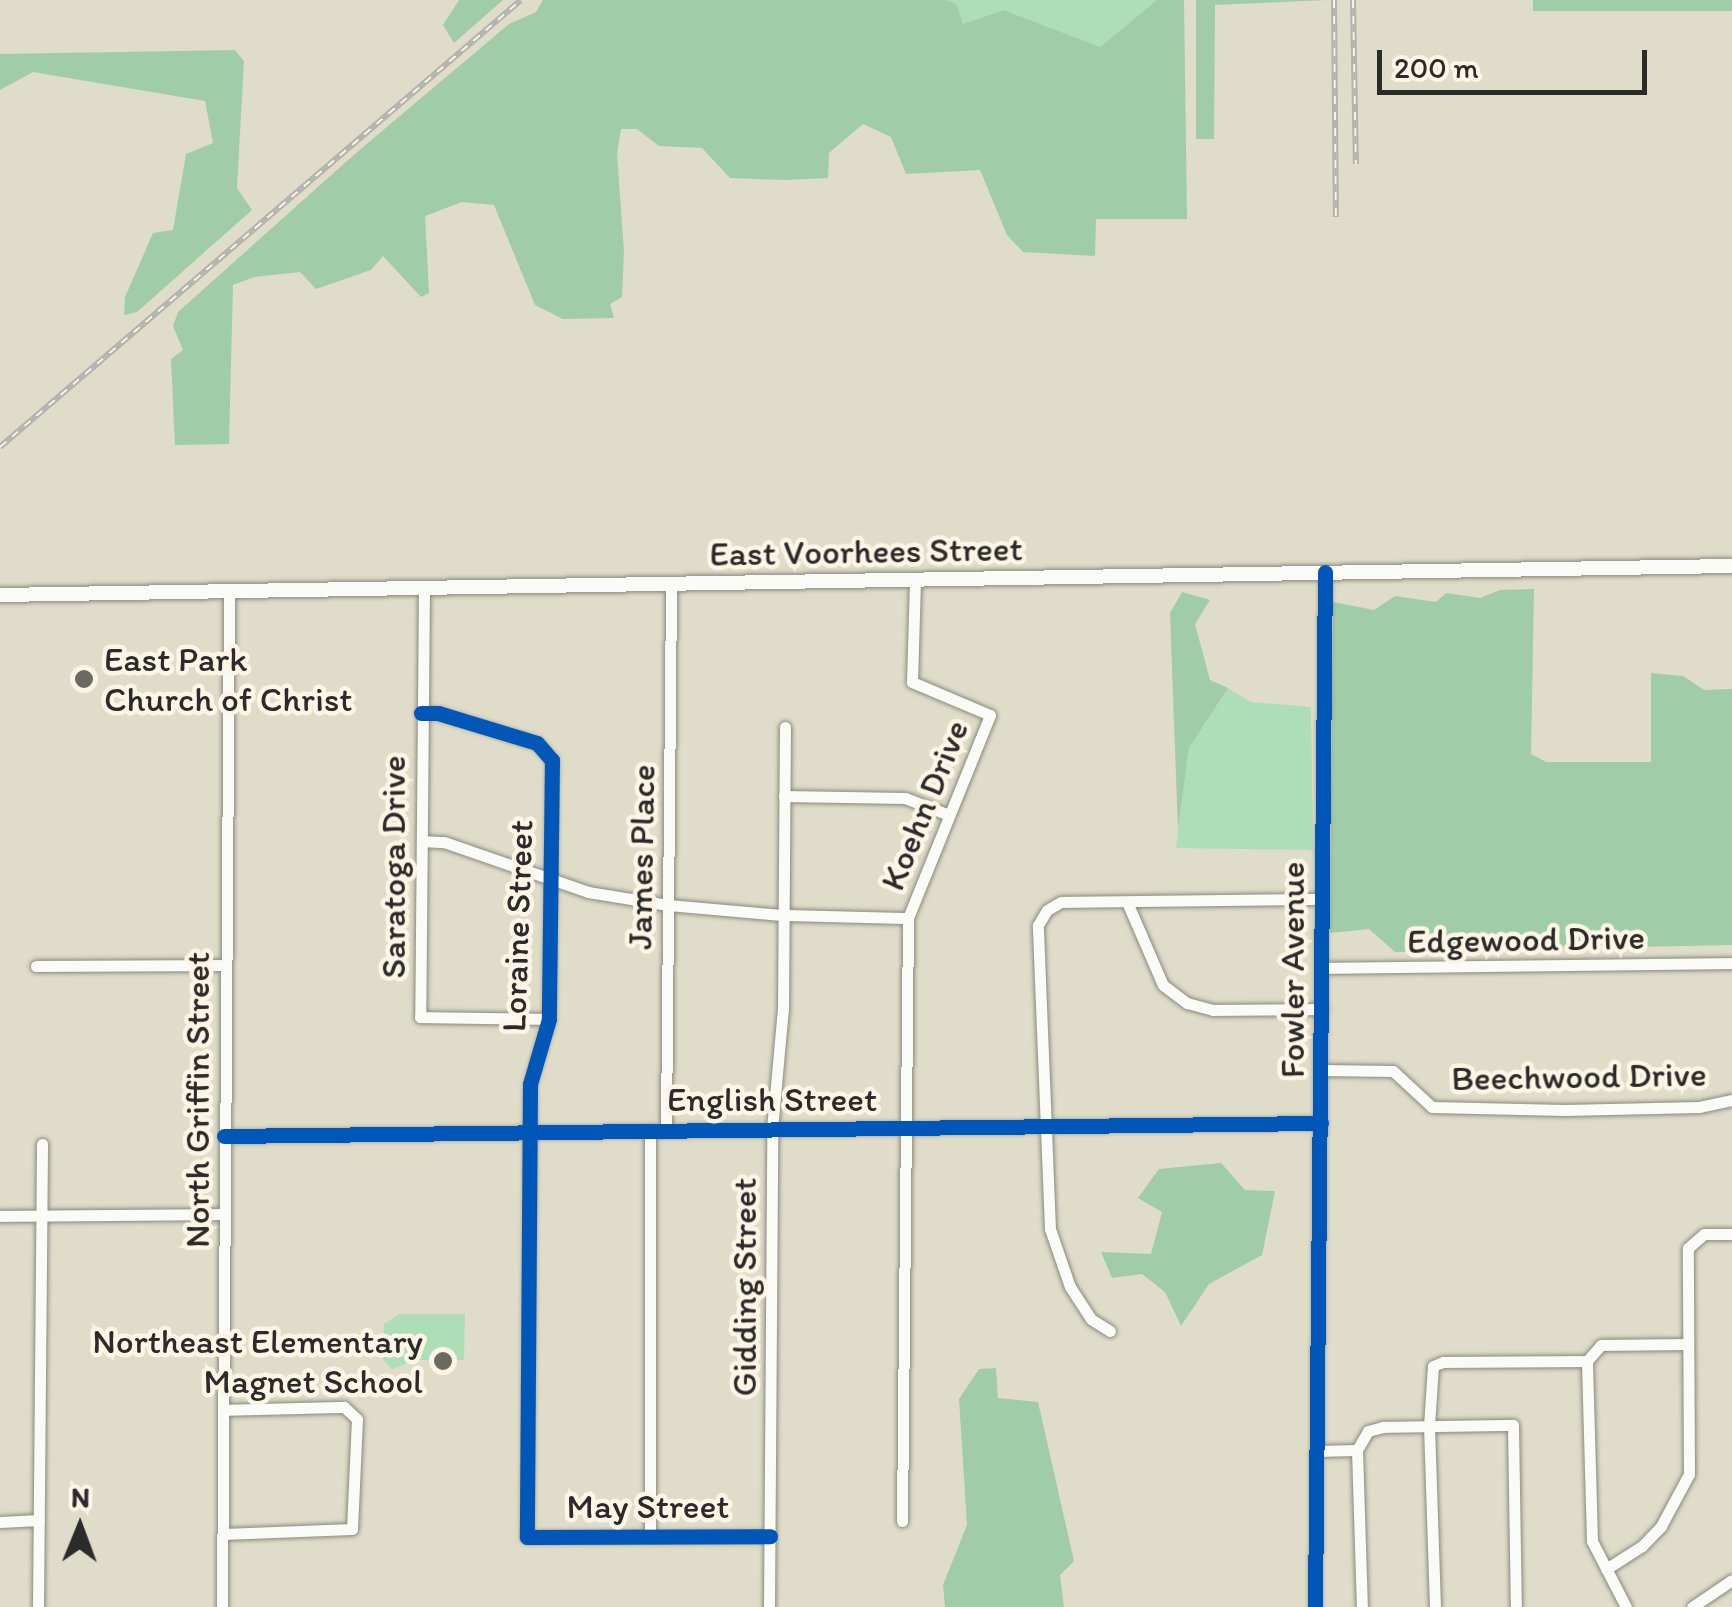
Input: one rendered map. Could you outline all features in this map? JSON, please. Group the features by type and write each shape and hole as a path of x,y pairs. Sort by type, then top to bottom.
{"main road":[{"name":"East Voorhees Street","path":"0,595 1732,566"}],"street":[{"name":"Fowler Avenue","path":"1315,1607 1324,572"},
{"name":"Koehn Drive","path":"902,1521 908,918 990,715 912,682 915,581"},
{"name":"James Place","path":"666,1130 671,584"},
{"name":"Saratoga Drive","path":"424,589 420,1017 549,1019"},
{"name":"North Griffin Street","path":"222,1607 228,592"},
{"name":"Loraine Street","path":"421,712 454,718 547,749 552,760 549,1019 530,1084 527,1537"},
{"name":"Gidding Street","path":"769,1607 772,1129 783,1009 785,727"},
{"path":"784,796 905,798 947,814"},
{"path":"422,841 444,842 550,881 668,905 782,915 908,918"},
{"path":"1110,1331 1091,1319 1058,1259 1050,1230 1038,924 1047,910 1061,902 1322,899"},
{"path":"1127,902 1163,985 1187,1003 1214,1010 1322,1008"},
{"name":"Edgewood Drive","path":"1322,968 1732,963"},
{"path":"36,966 226,965"},
{"name":"Beechwood Drive","path":"1322,1070 1393,1071 1432,1106 1565,1110 1699,1106 1732,1100"},
{"name":"English Street","path":"224,1136 1321,1123"},
{"path":"650,1130 650,1535"},
{"path":"38,1607 42,1144"},
{"path":"0,1216 224,1214"},
{"path":"1606,1569 1642,1546 1661,1526 1690,1474 1688,1248 1704,1234 1732,1234"},
{"path":"1626,1607 1592,1541 1587,1361 1601,1344 1688,1344"},
{"path":"1436,1607 1429,1426 1433,1366 1587,1361"},
{"path":"223,1534 352,1529 357,1419 344,1407 224,1410"},
{"path":"1362,1607 1361,1463 1357,1450 1368,1431 1513,1425 1516,1607"},
{"path":"1316,1451 1357,1450"},
{"path":"0,1522 38,1520"},
{"name":"May Street","path":"527,1537 770,1536"},
{"path":"1692,1607 1732,1580"}],"green space":[{"path":"459,0 503,0 454,43 443,25"},
{"path":"543,0 945,0 956,4 963,24 1004,10 1100,47 1157,0 1184,0 1187,219 1096,219 1095,256 1023,252 1007,235 980,170 906,174 891,137 863,124 829,153 828,178 786,180 730,178 702,148 659,146 637,129 621,129 617,154 624,252 622,297 610,304 614,318 563,319 535,305 494,205 462,202 425,216 429,293 421,297 383,256 371,270 316,289 300,272 254,277 233,285 229,444 175,445 171,359 183,350 173,326 178,312 356,153 509,24 536,12"},
{"path":"945,0 1157,0 1100,47 1004,10 963,24"},
{"path":"1196,0 1327,0 1215,5 1214,139 1196,139"},
{"path":"1533,0 1732,0 1732,11 1533,11"},
{"path":"235,50 244,61 237,188 252,210 137,312 124,315 125,297 153,233 173,230 186,154 213,143 205,101 33,72 0,90 0,54"},
{"path":"1534,589 1531,754 1546,762 1651,762 1651,673 1683,676 1704,690 1732,689 1732,945 1395,952 1369,929 1330,933 1333,602 1374,610 1395,596 1436,602 1446,593 1480,598 1500,590"},
{"path":"1182,592 1210,600 1195,624 1210,680 1228,688 1189,748 1178,830 1170,613"},
{"path":"1228,688 1251,702 1311,707 1313,850 1176,848 1189,748"},
{"path":"1221,1163 1245,1190 1275,1191 1262,1255 1209,1284 1181,1326 1165,1292 1142,1274 1112,1278 1101,1252 1151,1254 1162,1212 1138,1198 1159,1169"},
{"path":"399,1314 465,1314 464,1360 416,1360 392,1369 383,1359 387,1347 383,1345 384,1324"},
{"path":"996,1368 998,1398 1038,1402 1074,1561 1060,1575 1064,1607 945,1607 943,1585 967,1525 959,1399 979,1369"}],"railway":[{"path":"0,447 521,0"},
{"path":"1334,0 1336,217"},
{"path":"1353,0 1356,164"}],"cycle path":[{"path":"1315,1607 1325,572"},
{"path":"421,713 438,713 537,743 552,760 549,1019 530,1084 527,1537 770,1536"},
{"path":"224,1136 1321,1123"}],"place":[{"name":"East Park Church of Christ","path":"84,679"},
{"name":"Northeast Elementary Magnet School","path":"443,1361"}]}
